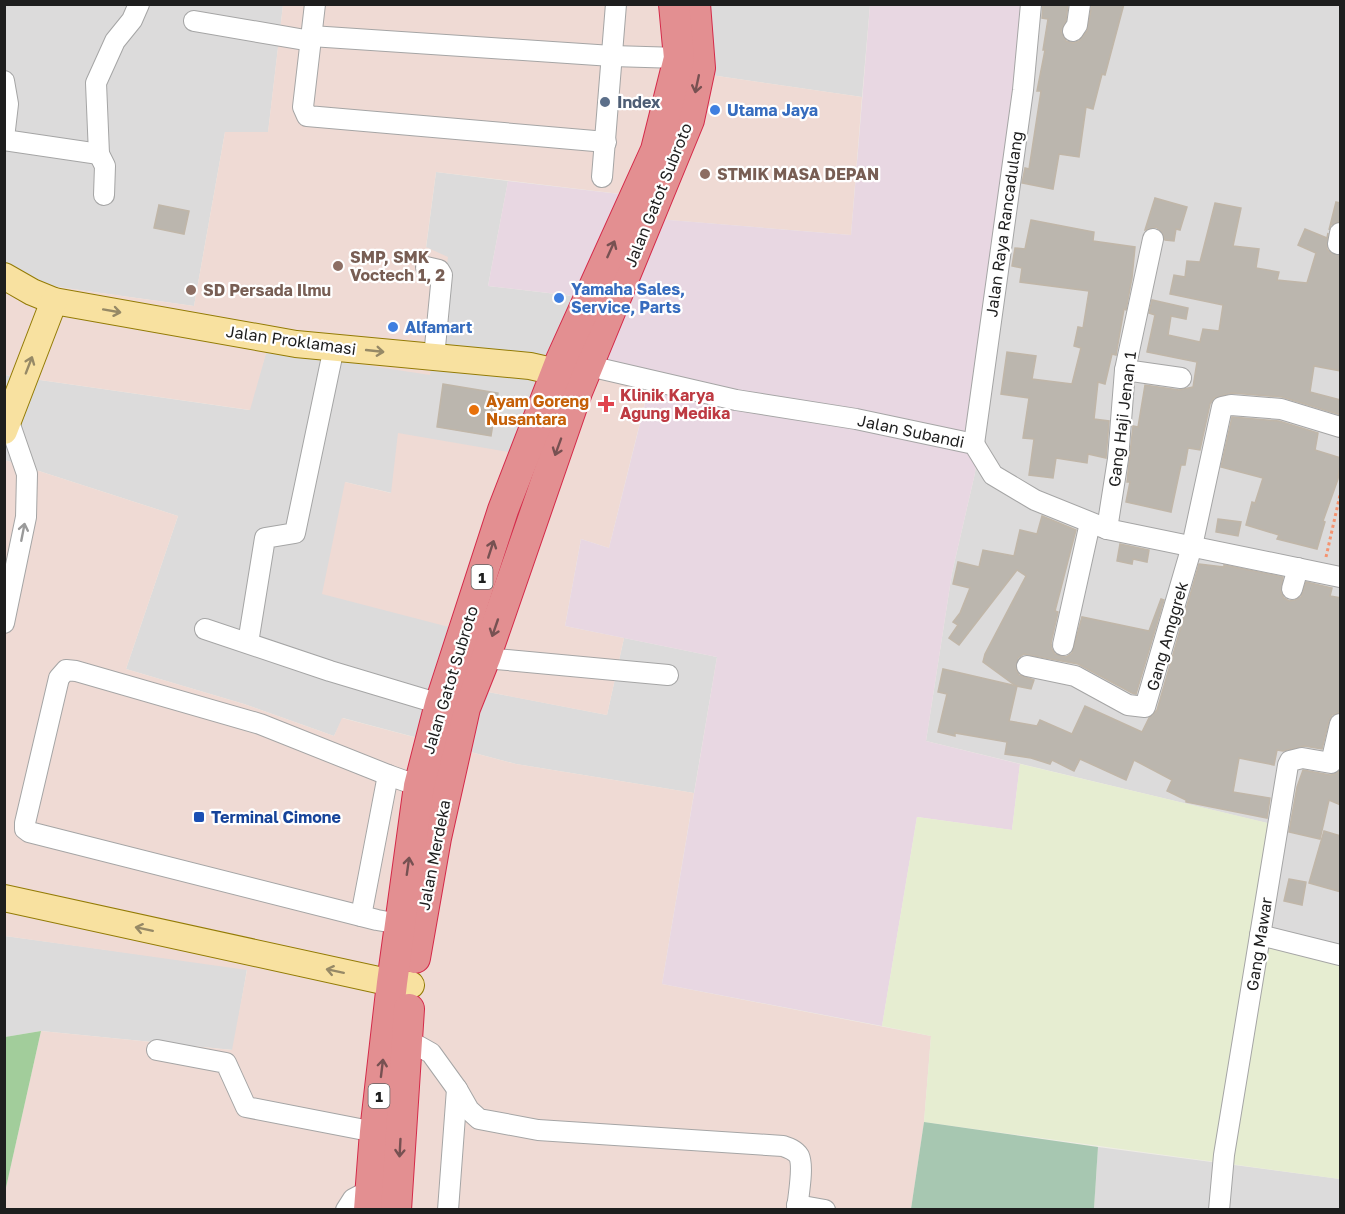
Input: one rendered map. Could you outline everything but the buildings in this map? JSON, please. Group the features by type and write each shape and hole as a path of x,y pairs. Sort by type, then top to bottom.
{"highway":[{"name":"Jalan Gatot Subroto","path":"534,513 573,369 656,150 680,58 674,4"},
{"name":"Jalan Gatot Subroto","path":"369,1200 375,1132 402,984 400,924 432,791 440,704 503,510 573,369 689,120 700,68 695,4"},
{"name":"Jalan Merdeka","path":"396,1209 406,1039 402,984 436,838 432,791 485,658 534,513"}],"main road":[{"name":"Jalan Proklamasi","path":"4,276 54,301 296,344 573,369"},
{"path":"6,425 54,301"},
{"path":"4,898 402,984"}],"street":[{"path":"104,195 105,166 99,154 96,82 115,41 132,20 139,4"},
{"path":"315,4 303,107 307,116 606,142"},
{"path":"602,177 616,4"},
{"name":"Jalan Raya Rancadulang","path":"974,444 1023,90 1031,4"},
{"path":"1073,32 1077,25 1080,4"},
{"path":"194,21 311,39 680,58"},
{"path":"4,81 8,104 4,139 99,154"},
{"name":"Gang Haji Jenan 1","path":"1063,645 1118,459 1125,370 1153,239"},
{"path":"426,267 437,269 442,275 434,357"},
{"path":"248,643 266,538 295,533 334,347"},
{"name":"Jalan Subandi","path":"573,369 736,400 856,419 974,444 993,475 1035,500 1099,526 1331,575"},
{"path":"1125,370 1181,378"},
{"path":"1192,546 1217,423 1224,405 1281,409 1340,427"},
{"path":"4,623 26,517 27,474 6,425"},
{"name":"Gang Amggrek","path":"1027,666 1075,676 1128,705 1146,707 1192,546"},
{"path":"1292,589 1298,568"},
{"path":"205,629 330,671 440,704"},
{"path":"485,658 668,675"},
{"path":"400,924 360,916 29,832 25,829 25,823 59,678 66,670 76,671 260,724 388,776 432,791"},
{"name":"Gang Mawar","path":"1219,1209 1224,1155 1288,765 1290,761 1302,758 1331,763 1341,724"},
{"path":"360,916 388,776"},
{"path":"1260,935 1341,955"},
{"path":"406,1039 431,1053 469,1110 479,1119 538,1130 783,1146 792,1149 801,1165 797,1207 825,1209"},
{"path":"157,1050 226,1063 246,1107 375,1132"},
{"path":"448,1209 457,1089"},
{"path":"346,1209 353,1199 369,1200"}],"path":[{"path":"1331,575 1341,495"}],"shaded area":[{"path":"4,5 283,5 268,133 225,132 194,306 22,282 5,272"},
{"path":"283,5 661,5 669,69 862,97 851,235 656,219 637,196 436,172 426,247 448,257 430,375 267,350 250,410 5,375 4,272 22,282 194,306 225,132 268,132"},
{"path":"661,5 870,5 862,97 669,69"},
{"path":"870,5 1024,5 975,473 952,573 926,741 1020,764 1012,830 917,817 882,1026 662,984 717,657 565,626 581,539 609,548 653,371 593,357 609,300 488,286 508,181 637,196 657,219 851,235"},
{"path":"1024,5 1340,5 1340,949 1255,922 1271,824 926,741 952,573 975,473"},
{"path":"436,172 508,181 488,286 573,296 514,453 392,493 345,482 449,627 432,681 607,715 624,638 717,657 694,793 516,764 343,718 334,736 244,704 126,669 178,516 5,460 5,375 249,410 267,349 426,248"},
{"path":"573,296 610,300 653,370 609,548 581,539 565,626 624,638 607,715 431,681 449,627 322,594 345,482 391,493 398,433 514,453"},
{"path":"5,460 178,516 126,669 244,704 334,736 342,718 516,764 694,793 662,984 931,1036 924,1122 911,1209 5,1209 5,1192 41,1031 232,1050 247,970 5,936"},
{"path":"5,936 247,969 233,1050 41,1031 5,1037"},
{"path":"1098,1147 1340,1179 1340,1209 1094,1210"}],"green space":[{"path":"1020,764 1272,824 1255,922 1340,949 1340,1179 924,1122 931,1036 882,1026 917,817 1012,830"},
{"path":"41,1031 5,1192 5,1037"},
{"path":"924,1122 1098,1147 1094,1209 911,1209"}],"place":[{"name":"Index","path":"605,102"},
{"name":"Utama Jaya","path":"715,110"},
{"name":"STMIK MASA DEPAN","path":"705,174"},
{"name":"SMP, SMK Voctech 1, 2","path":"338,266"},
{"name":"SD Persada Ilmu","path":"191,290"},
{"name":"Yamaha Sales, Service, Parts","path":"559,298"},
{"name":"Alfamart","path":"393,327"},
{"name":"Klinik Karya Agung Medika","path":"606,404"},
{"name":"Ayam Goreng Nusantara","path":"474,410"},
{"name":"Terminal Cimone","path":"199,817"}]}
